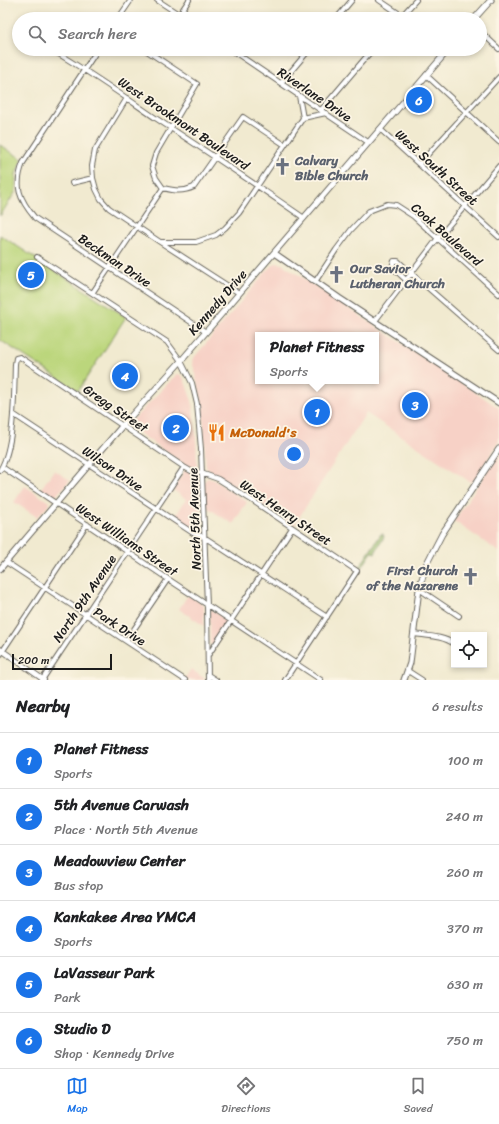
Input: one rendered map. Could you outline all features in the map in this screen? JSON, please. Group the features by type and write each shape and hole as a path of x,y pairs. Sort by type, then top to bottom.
{"main road":[{"path":"480,12 491,0"},
{"name":"Kennedy Drive","path":"0,569 443,56"},
{"path":"274,252 315,282 499,403"},
{"path":"404,680 408,671 419,589 427,563 442,534 499,449"}],"street":[{"path":"123,12 131,0"},
{"path":"158,0 175,12"},
{"path":"181,12 189,0"},
{"path":"342,12 352,0"},
{"path":"378,0 394,12"},
{"path":"405,12 416,0"},
{"path":"487,38 499,49"},
{"name":"West Brookmont Boulevard","path":"61,56 127,98 304,218"},
{"path":"84,70 93,56"},
{"path":"155,56 197,84 156,153 152,166 156,178 163,188 174,191 186,190 194,187 243,117 285,145"},
{"name":"Riverlane Drive","path":"240,56 368,142"},
{"path":"281,83 304,56"},
{"path":"321,110 367,56"},
{"name":"Beckman Drive","path":"84,70 23,163 19,175 18,186 21,198 26,208 35,218 206,332"},
{"path":"426,75 499,142"},
{"path":"419,164 499,77"},
{"path":"160,242 196,242 216,235 225,228 239,213 303,118 299,96"},
{"path":"127,98 96,150 92,166 93,178 101,199 109,208 136,227 240,292"},
{"path":"303,118 326,113"},
{"name":"West South Street","path":"380,129 499,237"},
{"path":"375,322 438,238 499,166"},
{"path":"72,183 93,178"},
{"path":"93,292 163,188"},
{"name":"Cook Boulevard","path":"315,282 351,230 369,211 387,204 396,205 413,216 499,294"},
{"name":"North 5th Avenue","path":"37,257 93,292 167,342 181,361 192,383 197,404 201,473 207,605 208,678"},
{"path":"406,280 392,266 394,261 401,262 411,273 499,350"},
{"name":"Gregg Street","path":"13,414 15,364 16,358 20,357 184,467 191,471 201,473"},
{"path":"1,468 6,458 13,414"},
{"name":"Wilson Drive","path":"13,414 198,536 204,537 327,617"},
{"name":"North 9th Avenue","path":"43,680 184,467"},
{"name":"West Williams Street","path":"1,468 321,680"},
{"name":"West Henry Street","path":"201,473 218,480 356,571 327,617"},
{"path":"43,680 1,652 87,524"},
{"path":"208,655 292,528"},
{"name":"Park Drive","path":"6,562 185,680"},
{"path":"126,641 168,579"},
{"path":"419,589 459,616"},
{"path":"285,680 327,617"},
{"path":"414,634 440,638 451,642"},
{"path":"408,671 422,680"},
{"path":"208,678 216,680"}],"shaded area":[{"path":"276,263 282,264 499,408 499,442 472,483 366,413 294,525 206,468 202,404 192,360 270,267"},
{"path":"176,375 181,375 184,379 192,401 196,435 196,469 186,466 129,426 129,424"},
{"path":"499,453 499,552 454,521"},
{"path":"54,470 70,480 53,499 40,490"},
{"path":"185,470 195,473 199,478 201,529 199,532 195,531 175,517 186,499 172,489"},
{"path":"207,478 214,480 247,502 233,524 205,506 204,482"},
{"path":"25,486 49,502 48,506 37,517 14,502"},
{"path":"188,595 204,605 204,626 179,609"},
{"path":"210,610 228,621 212,646 210,643"},
{"path":"191,669 205,680 188,680 185,678"}],"green space":[{"path":"0,145 22,159 16,174 16,191 0,216"},
{"path":"0,235 126,317 78,391 0,340"},
{"path":"381,534 383,534 384,537 375,553 372,552 361,569 359,568"}],"place":[{"name":"Studio D","path":"419,100"},
{"name":"Calvary Bible Church","path":"282,167"},
{"name":"LaVasseur Park","path":"31,275"},
{"name":"Our Savior Lutheran Church","path":"337,275"},
{"name":"Kankakee Area YMCA","path":"125,376"},
{"name":"Meadowview Center","path":"415,405"},
{"name":"Planet Fitness","path":"317,412"},
{"name":"5th Avenue Carwash","path":"176,428"},
{"name":"McDonald's","path":"217,432"},
{"name":"First Church of the Nazarene","path":"471,577"}]}
